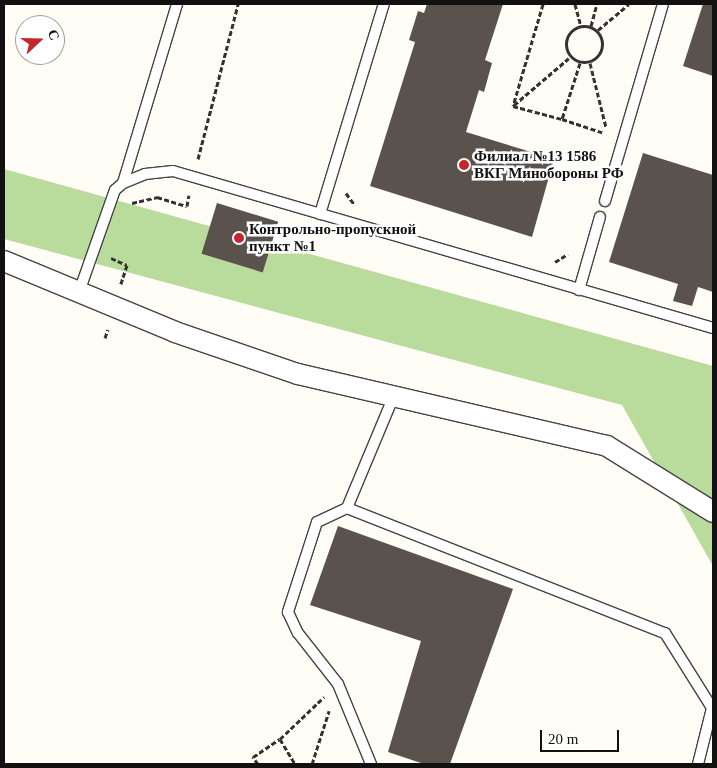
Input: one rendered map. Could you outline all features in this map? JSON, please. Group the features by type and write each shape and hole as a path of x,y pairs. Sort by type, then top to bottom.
{"street":[{"path":"4,262 175,332 298,374 393,398 607,446 713,512"}],"lane":[{"path":"123,183 178,4"},
{"path":"320,214 384,4"},
{"path":"605,201 663,4"},
{"path":"79,292 115,190 123,183 145,174 173,171 713,328"},
{"path":"580,290 600,217"},
{"path":"371,764 338,684 298,633 288,612 317,522 347,508 393,398"},
{"path":"347,508 665,633 712,708 698,764"}],"path":[{"path":"514,106 543,4"},
{"path":"575,4 581,26"},
{"path":"591,26 598,4"},
{"path":"598,30 629,4"},
{"path":"575,26 591,26 598,30 603,49 590,63 580,63 569,58 565,39 575,26"},
{"path":"514,106 569,58"},
{"path":"562,119 580,63"},
{"path":"590,63 606,127"},
{"path":"514,106 604,133"},
{"path":"344,190 356,207"},
{"path":"550,265 567,257 570,248"},
{"path":"258,764 253,757 280,739 338,684"},
{"path":"312,764 338,684"},
{"path":"280,739 295,764"}],"green space":[{"path":"4,169 713,366 713,566 622,405 4,239"}],"building":[{"name":"Филиал №13 1586 ВКГ Минобороны РФ","path":"427,4 503,4 485,60 492,63 484,92 479,90 466,132 554,159 532,237 370,186 415,42 409,40 418,11 424,13"},
{"path":"703,4 713,4 713,76 683,66"},
{"path":"643,153 713,175 713,292 698,287 692,306 673,301 678,284 609,262"},
{"name":"Контрольно-пропускной пункт №1","path":"217,203 278,222 263,272 202,254"},
{"path":"338,526 513,589 450,764 424,764 388,752 421,641 310,605"}],"place":[{"name":"Филиал №13 1586 ВКГ Минобороны РФ","path":"464,165"},
{"name":"Контрольно-пропускной пункт №1","path":"239,238"}]}
